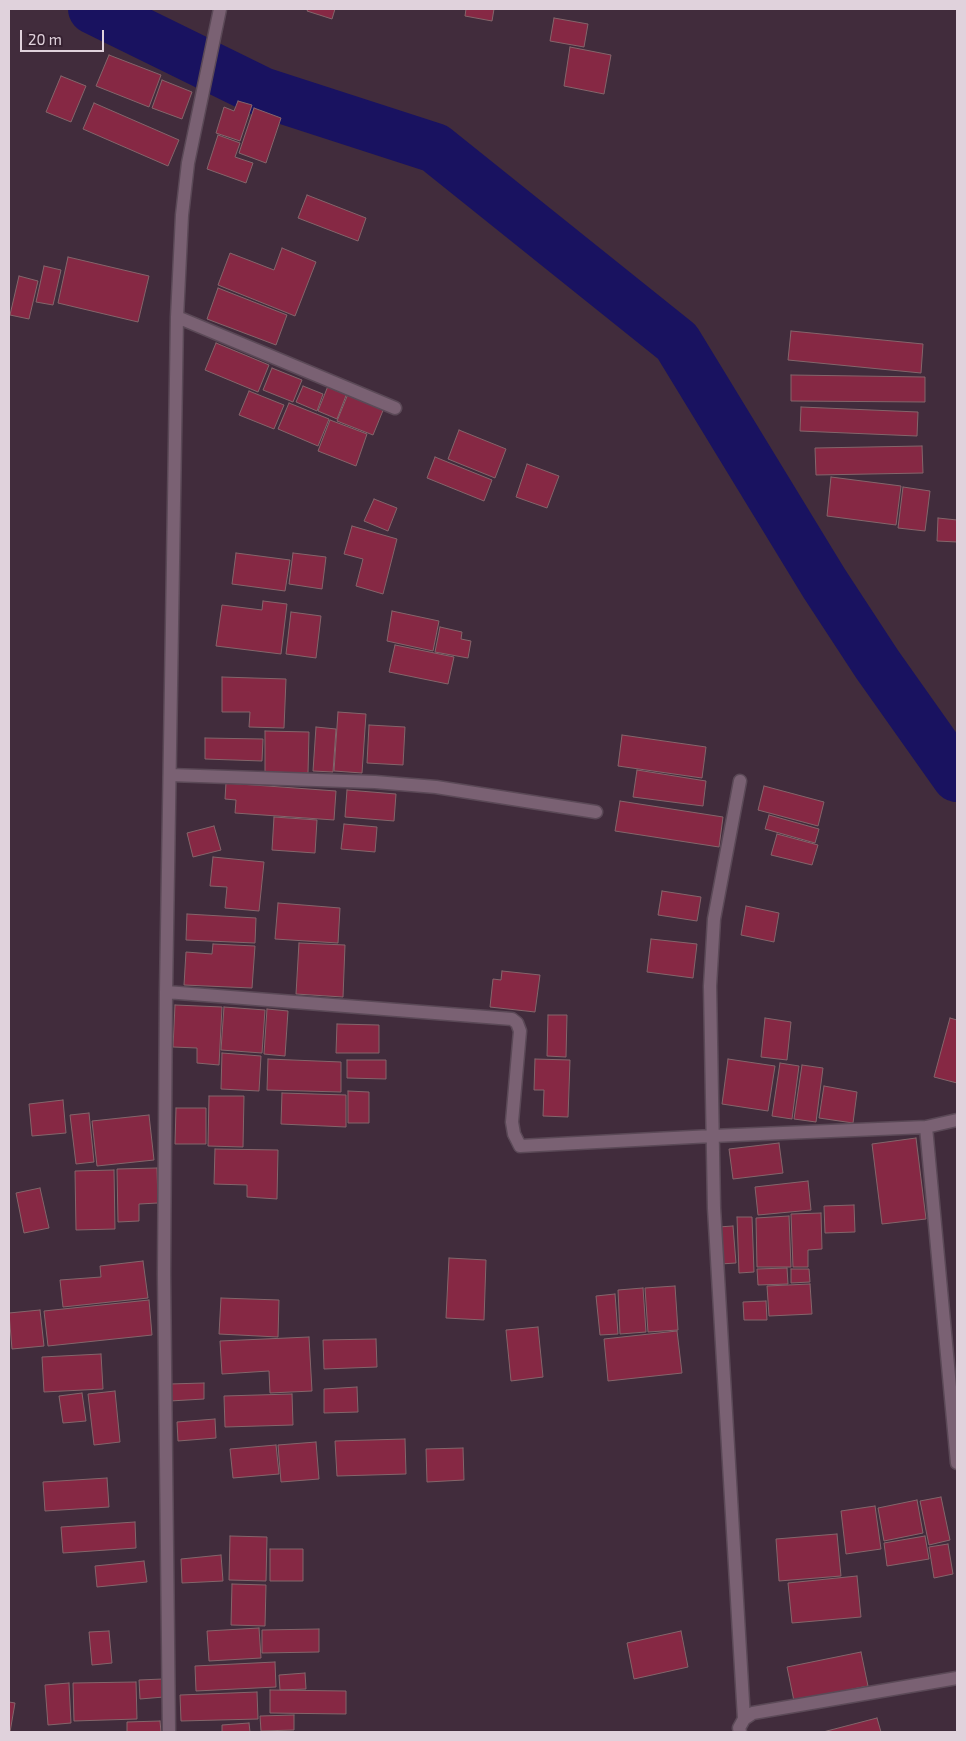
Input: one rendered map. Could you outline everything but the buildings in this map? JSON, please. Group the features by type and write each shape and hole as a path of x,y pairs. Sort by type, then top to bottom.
{"street":[{"path":"169,1732 164,1274 166,992 177,317 182,215 187,172 200,100 220,9"},
{"path":"177,317 395,408"},
{"path":"170,775 375,782 436,788 596,812"},
{"path":"740,781 714,919 710,986 714,1208 744,1719"},
{"path":"166,992 512,1020 517,1024 520,1031 512,1122 514,1134 520,1146 926,1127 957,1120"},
{"path":"926,1127 957,1463"},
{"path":"740,1732 739,1728 744,1719 753,1714 957,1678"}],"waterway":[{"path":"93,9 262,92 435,148 677,342 824,583 877,664 957,777"}]}
